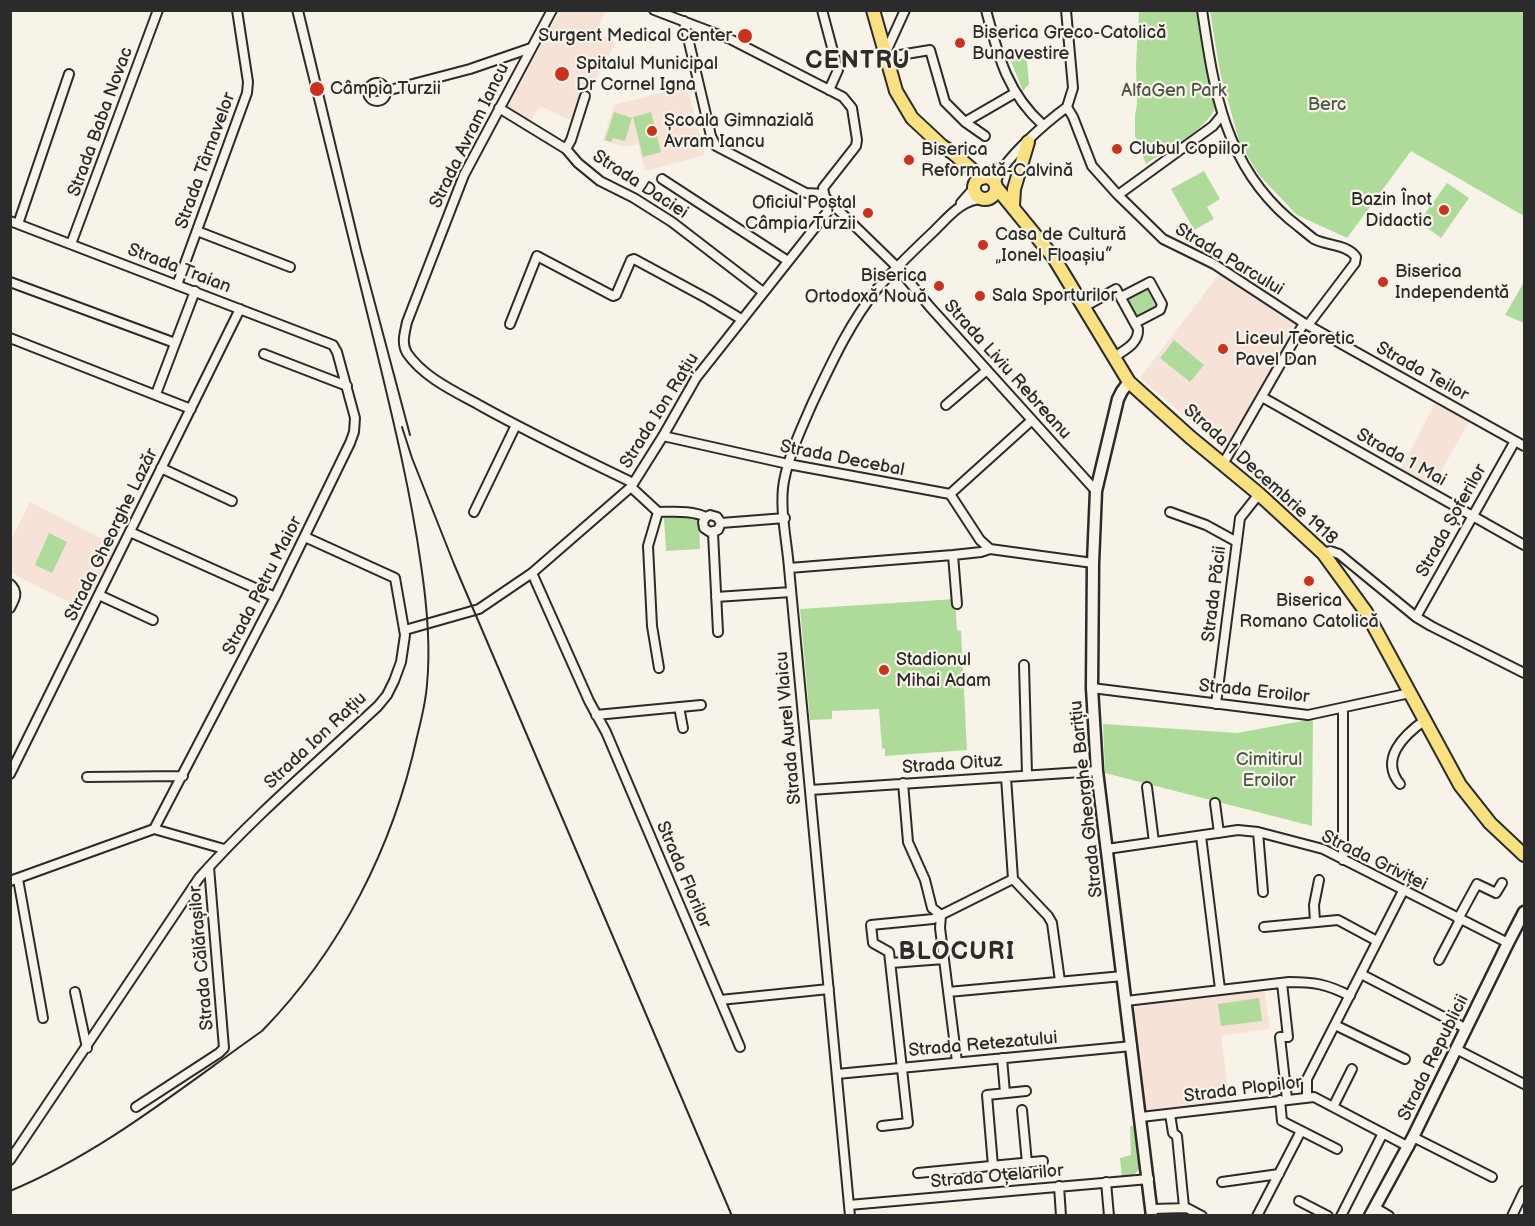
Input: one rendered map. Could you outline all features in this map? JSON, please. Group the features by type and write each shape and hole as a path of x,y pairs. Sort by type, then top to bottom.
{"main road":[{"path":"873,10 902,102 920,127 953,153 985,183 978,196 984,199"},
{"path":"1012,206 1014,189 1028,142"},
{"name":"Strada 1 Decembrie 1918","path":"985,183 1012,206 1054,258 1113,358 1130,382 1323,553 1366,612 1469,798 1490,823 1524,855"},
{"name":"Strada 1 Decembrie 1918","path":"984,199 995,201 1022,219"}],"street":[{"name":"Strada Baba Novac","path":"71,244 158,10"},
{"name":"Strada Târnavelor","path":"177,285 247,93 248,82 237,10"},
{"name":"Strada Avram Iancu","path":"516,425 446,387 407,353 403,339 407,322 452,203 499,108 552,10"},
{"path":"654,10 684,21 730,39 850,103 856,123 856,146 823,188 824,194 806,193 716,146 711,136 684,21"},
{"path":"822,10 838,70 829,90"},
{"path":"905,10 885,54 894,56 930,50 945,102 965,122 985,136"},
{"path":"986,10 1004,71 1027,111 1043,125"},
{"path":"985,183 1006,165 1043,125 1067,107 1072,88 1066,10"},
{"path":"1202,10 1214,87 1222,115 1246,168 1269,199 1289,218 1315,239 1350,251 1356,257 1355,263 1306,324 1223,464"},
{"path":"386,91 470,69 531,48"},
{"path":"14,223 69,74"},
{"path":"965,122 1015,93"},
{"path":"566,149 585,96"},
{"name":"Strada Parcului","path":"1067,107 1092,166 1163,239 1214,264 1306,324"},
{"name":"Strada Daciei","path":"499,108 566,149 578,163 600,181 634,198 672,222 763,292"},
{"path":"1118,195 1213,126 1222,115"},
{"path":"985,183 998,176 1006,165"},
{"path":"662,179 788,261"},
{"name":"Strada Aurel Vlaicu","path":"850,1215 791,592 783,483 802,427 835,354 854,321 877,289 897,267 985,183"},
{"name":"Strada Liviu Rebreanu","path":"824,194 832,206 897,267 930,308 1096,491"},
{"path":"959,207 975,199 984,199"},
{"name":"Strada Ion Rațiu","path":"10,1160 199,878 224,849 296,779 378,706 394,681 401,662 405,630 480,609 532,573 632,485 696,378 832,206"},
{"name":"Strada Traian","path":"14,223 195,291 328,343 335,348"},
{"path":"197,231 290,267"},
{"path":"510,324 537,256 613,296 616,296 631,260 634,259 708,298 741,319"},
{"path":"10,282 175,343"},
{"path":"1121,297 1150,282 1162,304 1160,310 1135,323"},
{"path":"1083,307 1116,289 1121,297 1138,329 1138,337 1113,358"},
{"path":"156,394 195,291"},
{"name":"Strada Gheorghe Lazăr","path":"10,774 240,309"},
{"name":"Strada Teilor","path":"1306,324 1524,446"},
{"path":"10,338 191,409"},
{"name":"Strada Petru Maior","path":"154,829 275,597 354,432 356,418 335,348"},
{"path":"264,354 347,386"},
{"path":"946,405 987,370"},
{"name":"Strada Gheorghe Barițiu","path":"1130,382 1122,390 1118,399 1096,491 1092,688 1097,771 1152,1212"},
{"name":"Strada 1 Mai","path":"1262,396 1524,545"},
{"path":"990,549 980,540 950,494 1032,420"},
{"path":"474,512 516,425 632,485 658,512 698,513 705,518"},
{"name":"Strada Decebal","path":"663,436 788,464 950,494"},
{"name":"Strada Șoferilor","path":"1416,617 1515,441"},
{"path":"161,468 232,501"},
{"name":"Strada Păcii","path":"1216,704 1240,518 1259,494"},
{"path":"658,512 648,546 652,626 658,668"},
{"path":"1170,512 1206,525 1237,542"},
{"path":"713,533 704,528 705,518 715,515 721,523"},
{"path":"721,523 785,518"},
{"path":"713,533 718,530 721,523"},
{"path":"130,532 275,597"},
{"path":"713,533 718,632"},
{"path":"305,537 395,578 405,630"},
{"path":"789,568 953,555 990,549 1093,563"},
{"path":"1323,553 1330,550 1339,554 1416,617 1524,673"},
{"path":"953,555 957,604"},
{"name":"Strada Florilor","path":"532,573 596,715 606,732 740,1047"},
{"path":"10,584 15,589 16,595 10,608"},
{"path":"716,597 791,592"},
{"path":"99,595 153,620"},
{"path":"1023,665 1026,774"},
{"name":"Strada Eroilor","path":"1092,688 1308,715 1410,693"},
{"path":"596,715 701,705"},
{"path":"680,707 683,728"},
{"path":"1343,708 1343,860"},
{"path":"1400,784 1393,776 1391,763 1405,736 1425,720"},
{"name":"Strada Oituz","path":"810,790 1097,771"},
{"path":"87,777 183,776"},
{"path":"1006,777 1013,879 1048,916 1052,924 1060,981"},
{"path":"903,783 908,842 925,880 932,908 941,915"},
{"path":"1147,787 1154,842"},
{"path":"1215,802 1219,833"},
{"path":"43,1018 14,880 154,829 224,849"},
{"name":"Strada Griviței","path":"1107,849 1238,830 1258,832 1323,849 1508,943"},
{"path":"1258,832 1263,892"},
{"path":"1201,836 1220,989"},
{"name":"Strada Călărașilor","path":"136,1107 224,1048 209,867"},
{"path":"882,1126 908,1123 889,952 873,943 871,925 933,919 1013,879"},
{"path":"1315,922 1314,905 1319,880"},
{"path":"1439,960 1477,884 1496,893 1502,883"},
{"path":"1307,1096 1307,1079 1403,891"},
{"name":"Strada Republicii","path":"1372,1211 1411,1142 1524,912"},
{"path":"941,915 940,928 957,1062"},
{"path":"1264,927 1338,920 1377,941"},
{"path":"891,963 944,959"},
{"path":"1360,974 1467,1029"},
{"path":"948,992 1123,976"},
{"path":"1126,1001 1220,989 1313,982 1330,986 1350,996"},
{"path":"1282,983 1288,1037 1280,1037 1284,1099 1282,1121 1336,1149"},
{"path":"720,1000 829,989"},
{"path":"75,992 87,1048"},
{"path":"1335,1025 1405,1059"},
{"name":"Strada Retezatului","path":"837,1074 1132,1046"},
{"path":"1456,1049 1524,1084"},
{"path":"1002,1058 1005,1093"},
{"path":"1334,1107 1352,1069"},
{"path":"993,1166 987,1095 1026,1091"},
{"name":"Strada Plopilor","path":"1141,1117 1314,1096 1383,1133 1411,1142 1492,1177"},
{"path":"1022,1110 1027,1163"},
{"path":"1170,1114 1173,1133 1177,1136 1184,1208"},
{"path":"1257,1215 1301,1131"},
{"path":"1341,1215 1383,1133"},
{"path":"918,1173 1043,1161"},
{"path":"1222,1182 1279,1174"},
{"name":"Strada Oțelarilor","path":"849,1205 1149,1179"},
{"path":"1106,1182 1109,1215"},
{"path":"1059,1186 1061,1215"},
{"path":"1512,1215 1524,1191"},
{"path":"1299,1201 1328,1215"},
{"path":"1152,1212 1184,1208 1202,1215"},
{"path":"1372,1211 1389,1215"}],"shaded area":[{"name":"Spitalul Municipal Dr Cornel Igna","path":"560,11 606,11 596,32 616,43 572,121 540,106 530,122 506,109"},
{"name":"Școala Gimnazială Avram Iancu","path":"687,86 705,155 645,171 638,144 624,147 603,140 614,105"},
{"name":"Liceul Teoretic Pavel Dan","path":"1220,273 1296,322 1297,326 1224,449 1140,378"},
{"path":"1435,403 1469,422 1432,487 1401,469"},
{"path":"30,502 116,546 83,609 11,573 10,542"},
{"path":"1264,985 1270,1029 1221,1036 1230,1101 1145,1113 1129,1004"}],"green space":[{"name":"AlfaGen Park","path":"1139,11 1200,11 1215,108 1194,132 1146,164 1135,136"},
{"name":"Berc","path":"1210,11 1524,11 1524,216 1411,151 1347,238 1297,215 1259,175 1240,144 1220,72"},
{"path":"1026,50 1029,84 1023,91 1009,56"},
{"path":"614,112 632,118 625,141 613,138 611,142 605,140"},
{"path":"651,112 661,152 643,157 633,117"},
{"path":"1204,171 1220,199 1207,207 1214,219 1194,230 1171,189"},
{"name":"Bazin Înot Didactic","path":"1447,183 1469,198 1441,238 1419,222"},
{"path":"1524,282 1524,323 1505,315"},
{"path":"1149,285 1161,307 1136,320 1124,298"},
{"path":"1174,340 1204,365 1190,382 1160,358"},
{"path":"699,516 700,549 666,551 664,518"},
{"path":"49,533 67,542 52,573 35,565"},
{"name":"Stadionul Mihai Adam","path":"955,599 957,630 961,631 967,750 885,756 885,749 882,748 879,709 832,711 832,719 810,720 800,609"},
{"name":"Cimitirul Eroilor","path":"1313,719 1312,826 1105,773 1103,724 1237,733"},
{"path":"1259,998 1262,1021 1221,1026 1218,1004"},
{"path":"1137,1125 1141,1165 1131,1176 1122,1178 1120,1158 1131,1155 1130,1126"}],"railway":[{"path":"10,1191 77,1158 140,1118 262,1031 290,1000 339,931 378,857 407,778 420,724 426,691 428,639 417,538 402,459 292,10"},
{"path":"303,10 361,251 410,435"},
{"path":"402,427 454,564 732,1216"}],"place":[{"name":"Surgent Medical Center","path":"745,36"},
{"name":"Biserica Greco-Catolică Bunavestire","path":"960,43"},
{"name":"Spitalul Municipal Dr Cornel Igna","path":"562,74"},
{"name":"Câmpia Turzii","path":"317,89"},
{"name":"Școala Gimnazială Avram Iancu","path":"652,131"},
{"name":"Clubul Copiilor","path":"1117,149"},
{"name":"Biserica Reformată-Calvină","path":"909,160"},
{"name":"Bazin Înot Didactic","path":"1444,210"},
{"name":"Oficiul Poștal Câmpia Turzii","path":"868,213"},
{"name":"Casa de Cultură „Ionel Floașiu”","path":"983,245"},
{"name":"Biserica Independentă","path":"1383,282"},
{"name":"Biserica Ortodoxă Nouă","path":"939,286"},
{"name":"Sala Sporturilor","path":"980,296"},
{"name":"Liceul Teoretic Pavel Dan","path":"1223,349"},
{"name":"Biserica Romano Catolică","path":"1309,581"},
{"name":"Stadionul Mihai Adam","path":"884,670"}],"district":[{"name":"CENTRU","path":"858,62"},
{"name":"BLOCURI","path":"957,953"}]}
